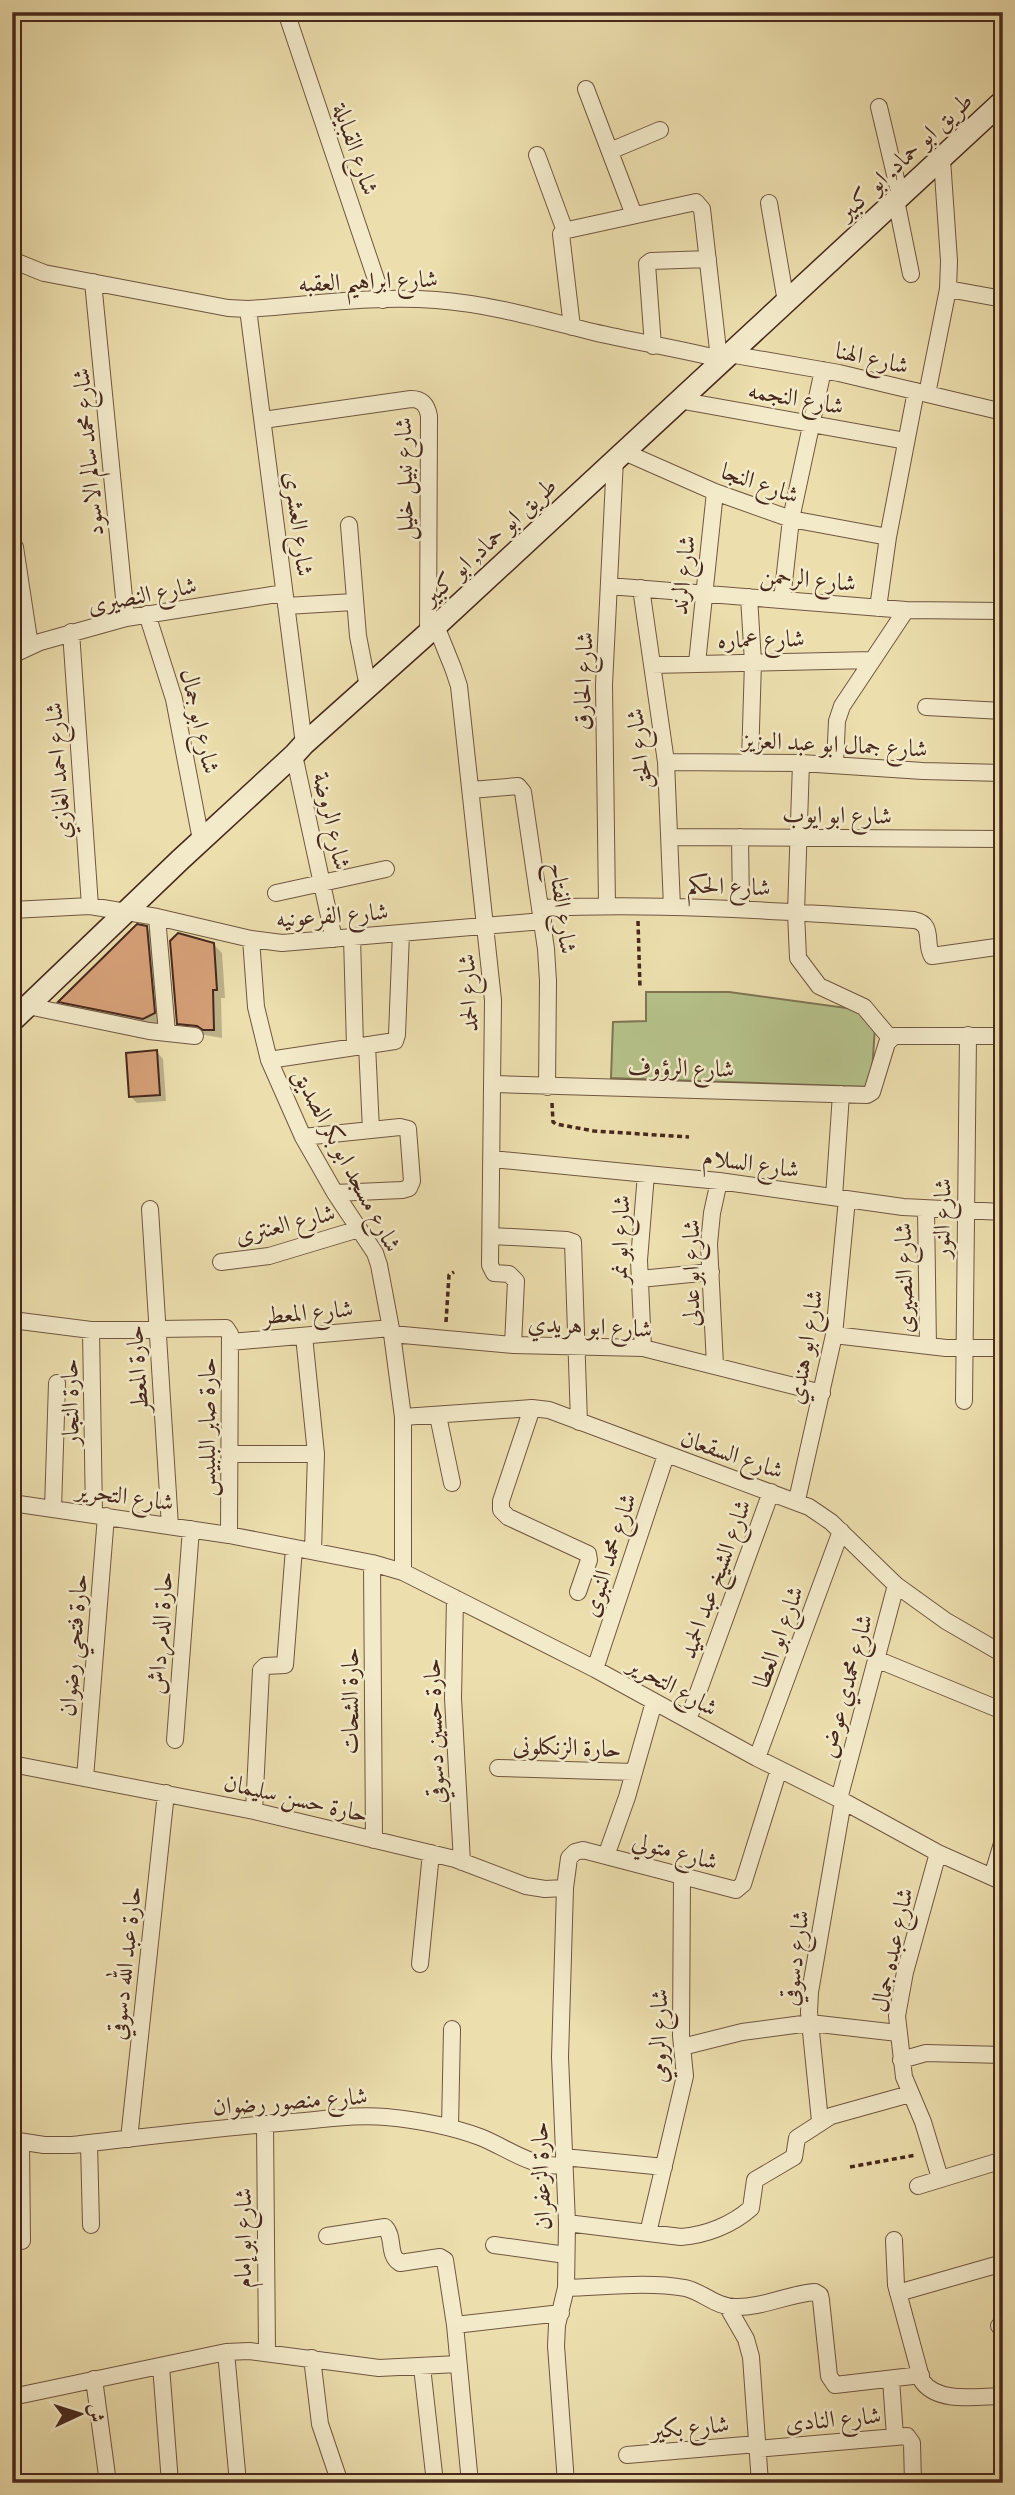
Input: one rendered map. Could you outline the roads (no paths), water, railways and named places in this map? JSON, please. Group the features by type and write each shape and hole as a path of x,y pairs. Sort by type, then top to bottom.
{"main road":[{"name":"طريق ابو حماد, ابو كبير","path":"19,1012 299,749 432,630 1003,101"}],"street":[{"name":"شارع القبايلة","path":"286,12 383,300"},
{"path":"586,89 634,215"},
{"path":"879,107 911,274"},
{"path":"610,151 660,130"},
{"path":"537,155 565,230"},
{"path":"878,608 906,441 948,289 949,261 942,159"},
{"path":"572,327 561,234 565,230 699,203 724,358"},
{"path":"769,203 786,302"},
{"path":"653,346 646,264 652,261 708,259"},
{"name":"شارع ابراهيم العقبه","path":"12,260 44,272 218,306 248,309 383,300 433,299 468,303 653,346 724,358"},
{"name":"شارع محمد سالم الاسود","path":"93,282 126,618"},
{"path":"948,289 1003,299"},
{"name":"شارع العشرى","path":"248,309 285,600 299,749"},
{"name":"شارع الهنا","path":"724,358 822,370 1003,412"},
{"path":"782,600 791,519 822,370"},
{"name":"شارع نبيل خليل","path":"263,420 411,399 424,403 429,416 432,630"},
{"name":"شارع النجمه","path":"678,400 906,441"},
{"name":"شارع النجا","path":"618,455 791,519 888,537"},
{"name":"شارع الحارق","path":"607,905 604,729 609,586 618,455"},
{"name":"شارع الرند","path":"697,663 715,492"},
{"path":"349,525 359,644 369,687"},
{"path":"12,544 15,547 30,646"},
{"name":"شارع الرحمن","path":"609,586 906,610 1003,611"},
{"name":"شارع الحق","path":"641,588 666,762 672,906"},
{"path":"749,597 753,662 750,761"},
{"name":"شارع النصيرى","path":"12,655 71,632 147,614 285,600 354,602"},
{"path":"835,764 837,721 842,706 906,610"},
{"name":"شارع ابو جمال","path":"147,614 174,699 201,840"},
{"name":"شارع الحمد","path":"432,630 459,686 471,790 493,1000 492,1271 512,1275 516,1281 513,1345"},
{"name":"شارع احمد الغازي","path":"71,632 90,906"},
{"name":"شارع عماره","path":"652,665 872,660"},
{"path":"926,707 1003,711"},
{"name":"شارع الروضة","path":"299,749 334,939"},
{"name":"شارع جمال ابو عبد العزيز","path":"666,762 750,761 1003,773"},
{"path":"801,763 797,958 806,971 819,986 864,1007 890,1038 898,1035 1003,1036"},
{"name":"شارع الفتاح","path":"471,790 518,786 522,789 542,915 548,981 549,1087"},
{"name":"شارع ابو ايوب","path":"670,837 1003,839"},
{"path":"740,837 741,908"},
{"path":"276,893 386,869"},
{"name":"شارع الحكم","path":"542,915 607,905 741,908 919,920 927,927 930,955 934,956 1003,946"},
{"name":"شارع الفرعونيه","path":"12,910 90,906 157,917 251,939 295,943 486,926 542,915"},
{"path":"157,917 167,1033"},
{"path":"269,1060 392,1043 397,1039 401,933"},
{"path":"352,937 371,1130"},
{"name":"شارع مسجد ابو بكر الصديق","path":"251,939 256,1007 269,1060 303,1137 335,1193 375,1253 379,1265 392,1331 403,1417 403,1572"},
{"path":"19,1012 195,1036"},
{"name":"شارع النور","path":"964,1401 968,1035"},
{"name":"شارع الرؤوف","path":"494,1084 867,1095 872,1092 890,1038"},
{"name":"شارع ابو هندي","path":"797,1500 834,1335 841,1198 841,1094"},
{"path":"303,1137 400,1127 408,1129 412,1181 409,1188 335,1193"},
{"name":"شارع السلام","path":"492,1159 719,1181 926,1209 1003,1212"},
{"name":"شارع ابو نمر","path":"643,1348 640,1228 646,1174"},
{"name":"شارع ابو عدلى","path":"715,1365 710,1228 719,1181"},
{"name":"حارة المعطر","path":"150,1209 170,1526"},
{"name":"شارع النصيرى","path":"926,1209 928,1346"},
{"name":"شارع العنترى","path":"221,1262 270,1256 359,1229"},
{"path":"492,1236 573,1242 579,1422"},
{"path":"640,1279 711,1272"},
{"path":"12,1320 91,1330 157,1331"},
{"name":"حارة صابر البلبيس","path":"157,1331 219,1327 229,1331 229,1535"},
{"name":"حارة النجار","path":"91,1330 100,1516"},
{"name":"شارع المعطر","path":"230,1342 392,1331"},
{"name":"شارع ابو هريدي","path":"392,1331 513,1345 643,1348 822,1393"},
{"path":"834,1335 964,1349 1003,1348"},
{"path":"304,1336 316,1454 313,1552"},
{"path":"53,1509 57,1383"},
{"path":"532,1408 500,1505 501,1510 508,1517 588,1555 589,1560 578,1592"},
{"name":"شارع السقعان","path":"403,1417 532,1408 549,1410 666,1455 797,1500 821,1514 841,1531 896,1585 946,1621 1003,1654"},
{"path":"438,1416 452,1483"},
{"path":"229,1454 316,1454"},
{"name":"شارع محمد النبوى","path":"595,1668 666,1455"},
{"name":"شارع الشيخ عبد الحميد","path":"688,1720 771,1492"},
{"name":"شارع التحرير","path":"12,1503 229,1535 372,1563 403,1572 595,1668 757,1758 939,1853 998,1880"},
{"name":"حارة فتحي رضوان","path":"85,1778 100,1516"},
{"name":"حارة الدمرداش","path":"175,1740 191,1529"},
{"name":"شارع ابو العطا","path":"757,1758 841,1531"},
{"path":"254,1811 261,1670 265,1665 285,1665 294,1548"},
{"name":"حارة الشحات","path":"372,1563 374,1840"},
{"name":"شارع محمدي عوض","path":"841,1800 896,1585"},
{"name":"حارة حسين دسوقي","path":"455,1598 453,1698 463,1862"},
{"path":"876,1659 1003,1711"},
{"path":"606,1856 654,1702"},
{"name":"حارة حسن سليمان","path":"12,1765 254,1811 431,1853 526,1886 565,1888"},
{"name":"حارة الزنكلونى","path":"498,1768 634,1772"},
{"name":"شارع متولي","path":"568,1866 569,1858 575,1852 583,1850 732,1890 740,1888 779,1769"},
{"name":"حارة عبد الله دسوقي","path":"129,2139 166,1793"},
{"name":"شارع دسوقي","path":"820,2122 810,2023 810,1992 841,1800"},
{"path":"998,1880 1003,1840"},
{"path":"420,1964 431,1853"},
{"name":"شارع عبده جمال","path":"939,1853 905,1972 897,2016 901,2060 910,2094 923,2122 940,2178"},
{"name":"حارة الزعفران","path":"566,2483 556,2346 565,2288 567,2223 560,2035 568,1866"},
{"name":"شارع الرومي","path":"648,2233 683,2090 685,2061 682,2047 681,1876"},
{"path":"682,2047 742,2032 810,2023 898,2033"},
{"path":"450,2128 452,2029"},
{"path":"901,2060 926,2053 1003,2055"},
{"path":"567,2223 681,2237 712,2231 748,2211 754,2203 755,2180 794,2157 797,2137 820,2122 843,2112 910,2094"},
{"name":"شارع منصور رضوان","path":"16,2141 58,2146 364,2116 404,2119 450,2128 481,2138 533,2163 554,2167 564,2161 664,2167"},
{"name":"شارع ابو إمام","path":"265,2124 267,2353"},
{"path":"16,2141 22,2241"},
{"path":"89,2143 91,2225"},
{"path":"918,2186 1003,2160"},
{"path":"327,2236 385,2227 390,2232 396,2261 443,2258 455,2325 470,2483"},
{"path":"894,2240 898,2293 921,2375 928,2389 952,2396 1003,2396"},
{"path":"494,2245 566,2255"},
{"path":"898,2293 1003,2263"},
{"path":"565,2288 665,2285 689,2289 727,2306 746,2307 815,2292 820,2295 821,2300 831,2382 841,2385 921,2375"},
{"path":"727,2306 738,2322 751,2357 760,2483"},
{"path":"455,2325 561,2313"},
{"path":"12,2397 226,2352 249,2351 379,2368 458,2364"},
{"path":"226,2352 238,2483"},
{"path":"312,2358 320,2424 340,2483"},
{"path":"161,2366 170,2483"},
{"path":"422,2367 435,2483"},
{"path":"94,2379 108,2483"},
{"path":"891,2379 895,2437"},
{"name":"شارع النادى","path":"757,2446 907,2436 910,2439 913,2483"},
{"name":"شارع بكير","path":"627,2455 757,2446"}]}
